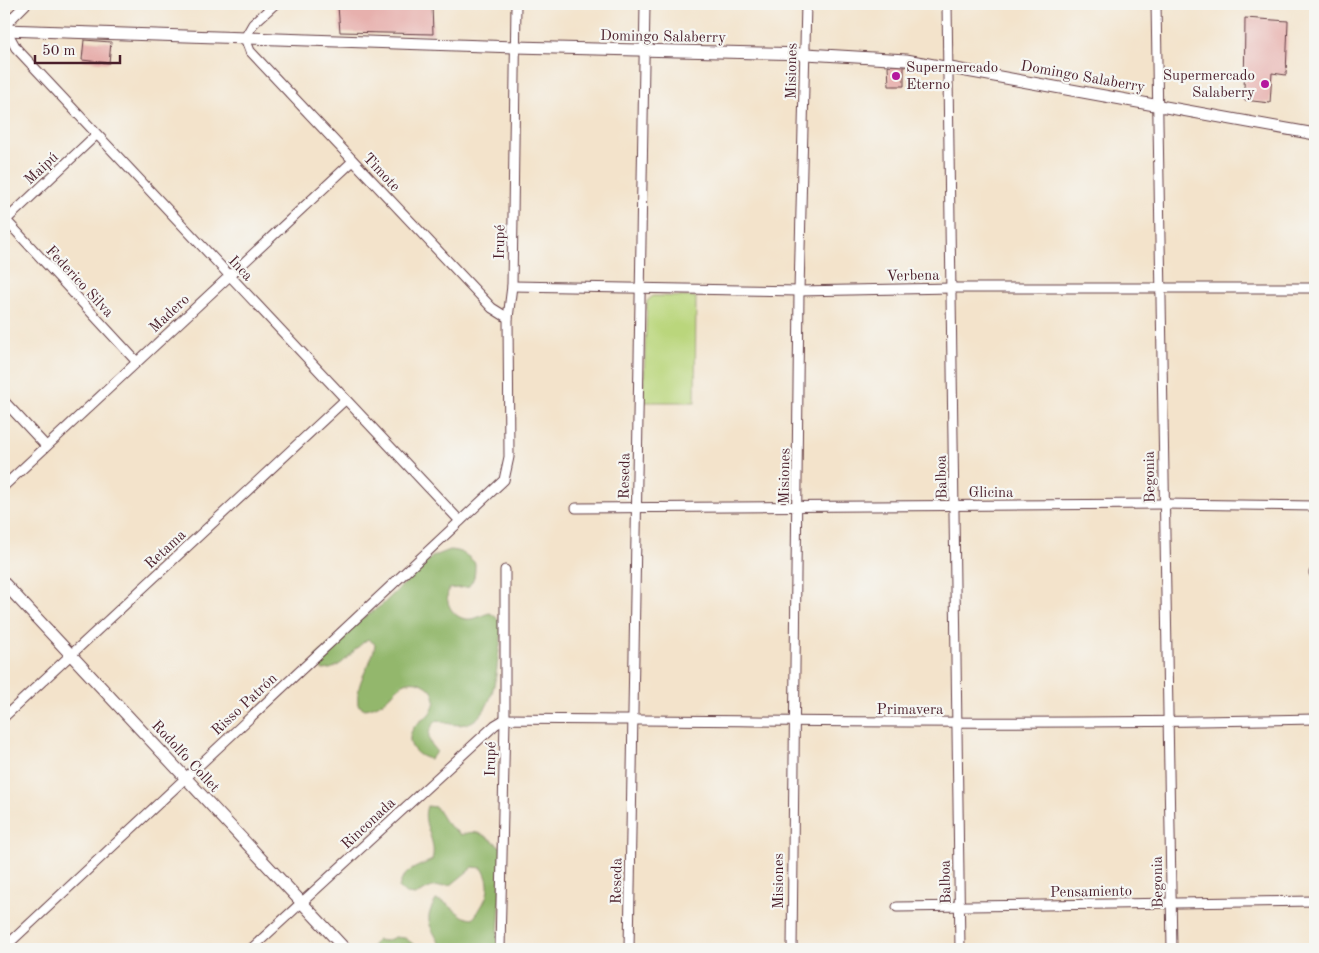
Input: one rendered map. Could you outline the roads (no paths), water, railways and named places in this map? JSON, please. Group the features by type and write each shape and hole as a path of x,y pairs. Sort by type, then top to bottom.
{"street":[{"path":"5,30 9,21 26,4"},
{"path":"245,38 253,24 275,4"},
{"name":"Irupé","path":"504,480 509,457 508,318 512,286 516,4"},
{"name":"Reseda","path":"629,949 645,4"},
{"name":"Misiones","path":"792,949 799,291 806,4"},
{"name":"Balboa","path":"947,4 946,66 952,288 960,949"},
{"name":"Begonia","path":"1156,4 1172,949"},
{"name":"Domingo Salaberry","path":"5,30 644,51 806,54 906,60 1315,134"},
{"name":"Inca","path":"5,30 16,48 96,135 460,521"},
{"name":"Timote","path":"245,38 250,51 353,161 492,308 508,318"},
{"name":"Maipú","path":"4,220 96,135"},
{"name":"Madero","path":"4,486 353,161"},
{"name":"Federico Silva","path":"4,220 137,362"},
{"name":"Verbena","path":"512,286 799,291 952,288 1315,288"},
{"name":"Retama","path":"4,717 345,400"},
{"path":"4,401 46,446"},
{"name":"Risso Patrón","path":"4,948 504,480"},
{"name":"Glicina","path":"576,508 1163,504 1315,506"},
{"name":"Irupé","path":"500,949 505,720 505,570"},
{"name":"Rodolfo Collet","path":"4,583 345,949"},
{"name":"Primavera","path":"505,720 1167,722 1315,719"},
{"name":"Rinconada","path":"251,949 495,725 505,720"},
{"name":"Pensamiento","path":"897,907 1315,901"}],"place":[{"name":"Supermercado Eterno","path":"896,76"},
{"name":"Supermercado Salaberry","path":"1265,84"}]}
